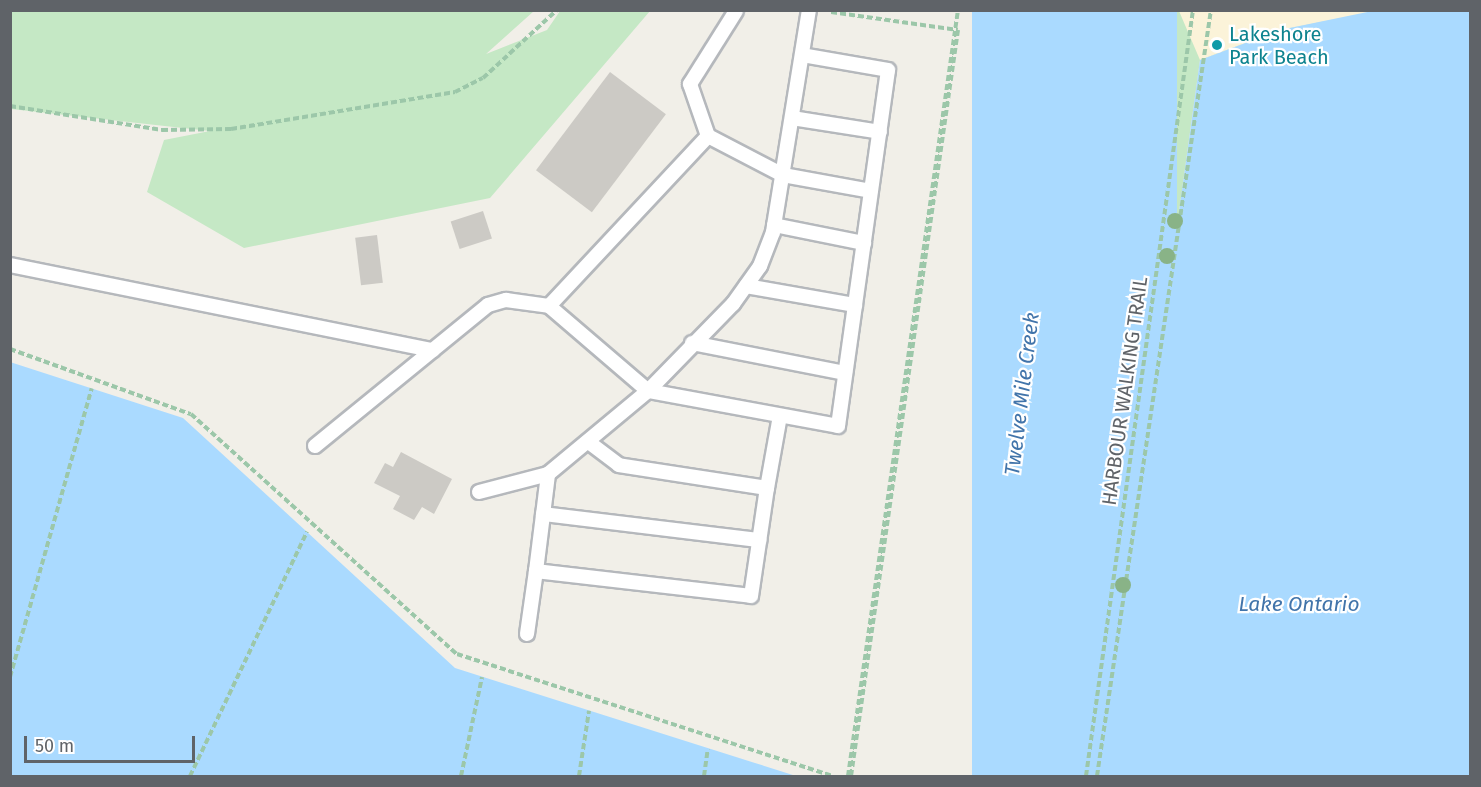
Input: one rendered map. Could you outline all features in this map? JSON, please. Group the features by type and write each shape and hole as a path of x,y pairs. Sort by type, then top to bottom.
{"lane":[{"path":"479,492 548,474 588,442 648,392 746,286 760,266 774,225 810,10"},
{"path":"736,11 690,84 708,136 783,175 872,191"},
{"path":"315,446 488,305 506,300 549,306 648,392 838,426 888,70 802,56"},
{"path":"792,118 880,132"},
{"path":"549,306 708,136"},
{"path":"774,225 864,243"},
{"path":"10,265 433,350"},
{"path":"746,286 855,305"},
{"path":"692,343 845,373"},
{"path":"536,571 751,596 780,416"},
{"path":"588,442 619,465 767,488"},
{"path":"527,634 548,474"},
{"path":"543,514 759,540"}],"path":[{"path":"10,106 162,130 231,129 455,92 483,78 557,10"},
{"path":"850,777 958,10"},
{"name":"HARBOUR WALKING TRAIL","path":"1086,777 1193,10"},
{"path":"1097,777 1211,10"},
{"path":"831,12 958,30 850,777"},
{"path":"10,349 191,414 458,654 832,777"},
{"path":"10,677 92,388"},
{"path":"190,777 307,532"},
{"path":"461,777 482,677"},
{"path":"579,777 589,711"},
{"path":"704,777 708,749"}],"green space":[{"path":"11,10 534,11 486,54 547,30 560,11 650,11 490,198 244,248 147,192 164,140 210,131 11,109"},
{"path":"1177,11 1377,11 1280,30 1200,60 1101,776 1072,776"}],"sand":[{"name":"Lakeshore Park Beach","path":"1179,11 1377,11 1280,30 1200,60"}],"water":[{"name":"Lake Ontario","path":"1377,10 1470,11 1470,776 1101,776 1200,60 1280,30"},
{"name":"Twelve Mile Creek","path":"972,11 1177,11 1177,776 972,776"},
{"path":"10,362 183,418 455,668 796,776 11,776"}],"building":[{"path":"610,72 666,114 592,212 536,170"},
{"path":"483,211 492,239 460,249 451,222"},
{"path":"377,235 383,283 361,285 355,238"},
{"path":"401,452 452,479 434,514 422,507 414,520 393,509 400,496 374,483 385,463 393,467"}],"place":[{"name":"Lakeshore Park Beach","path":"1217,45"}]}
